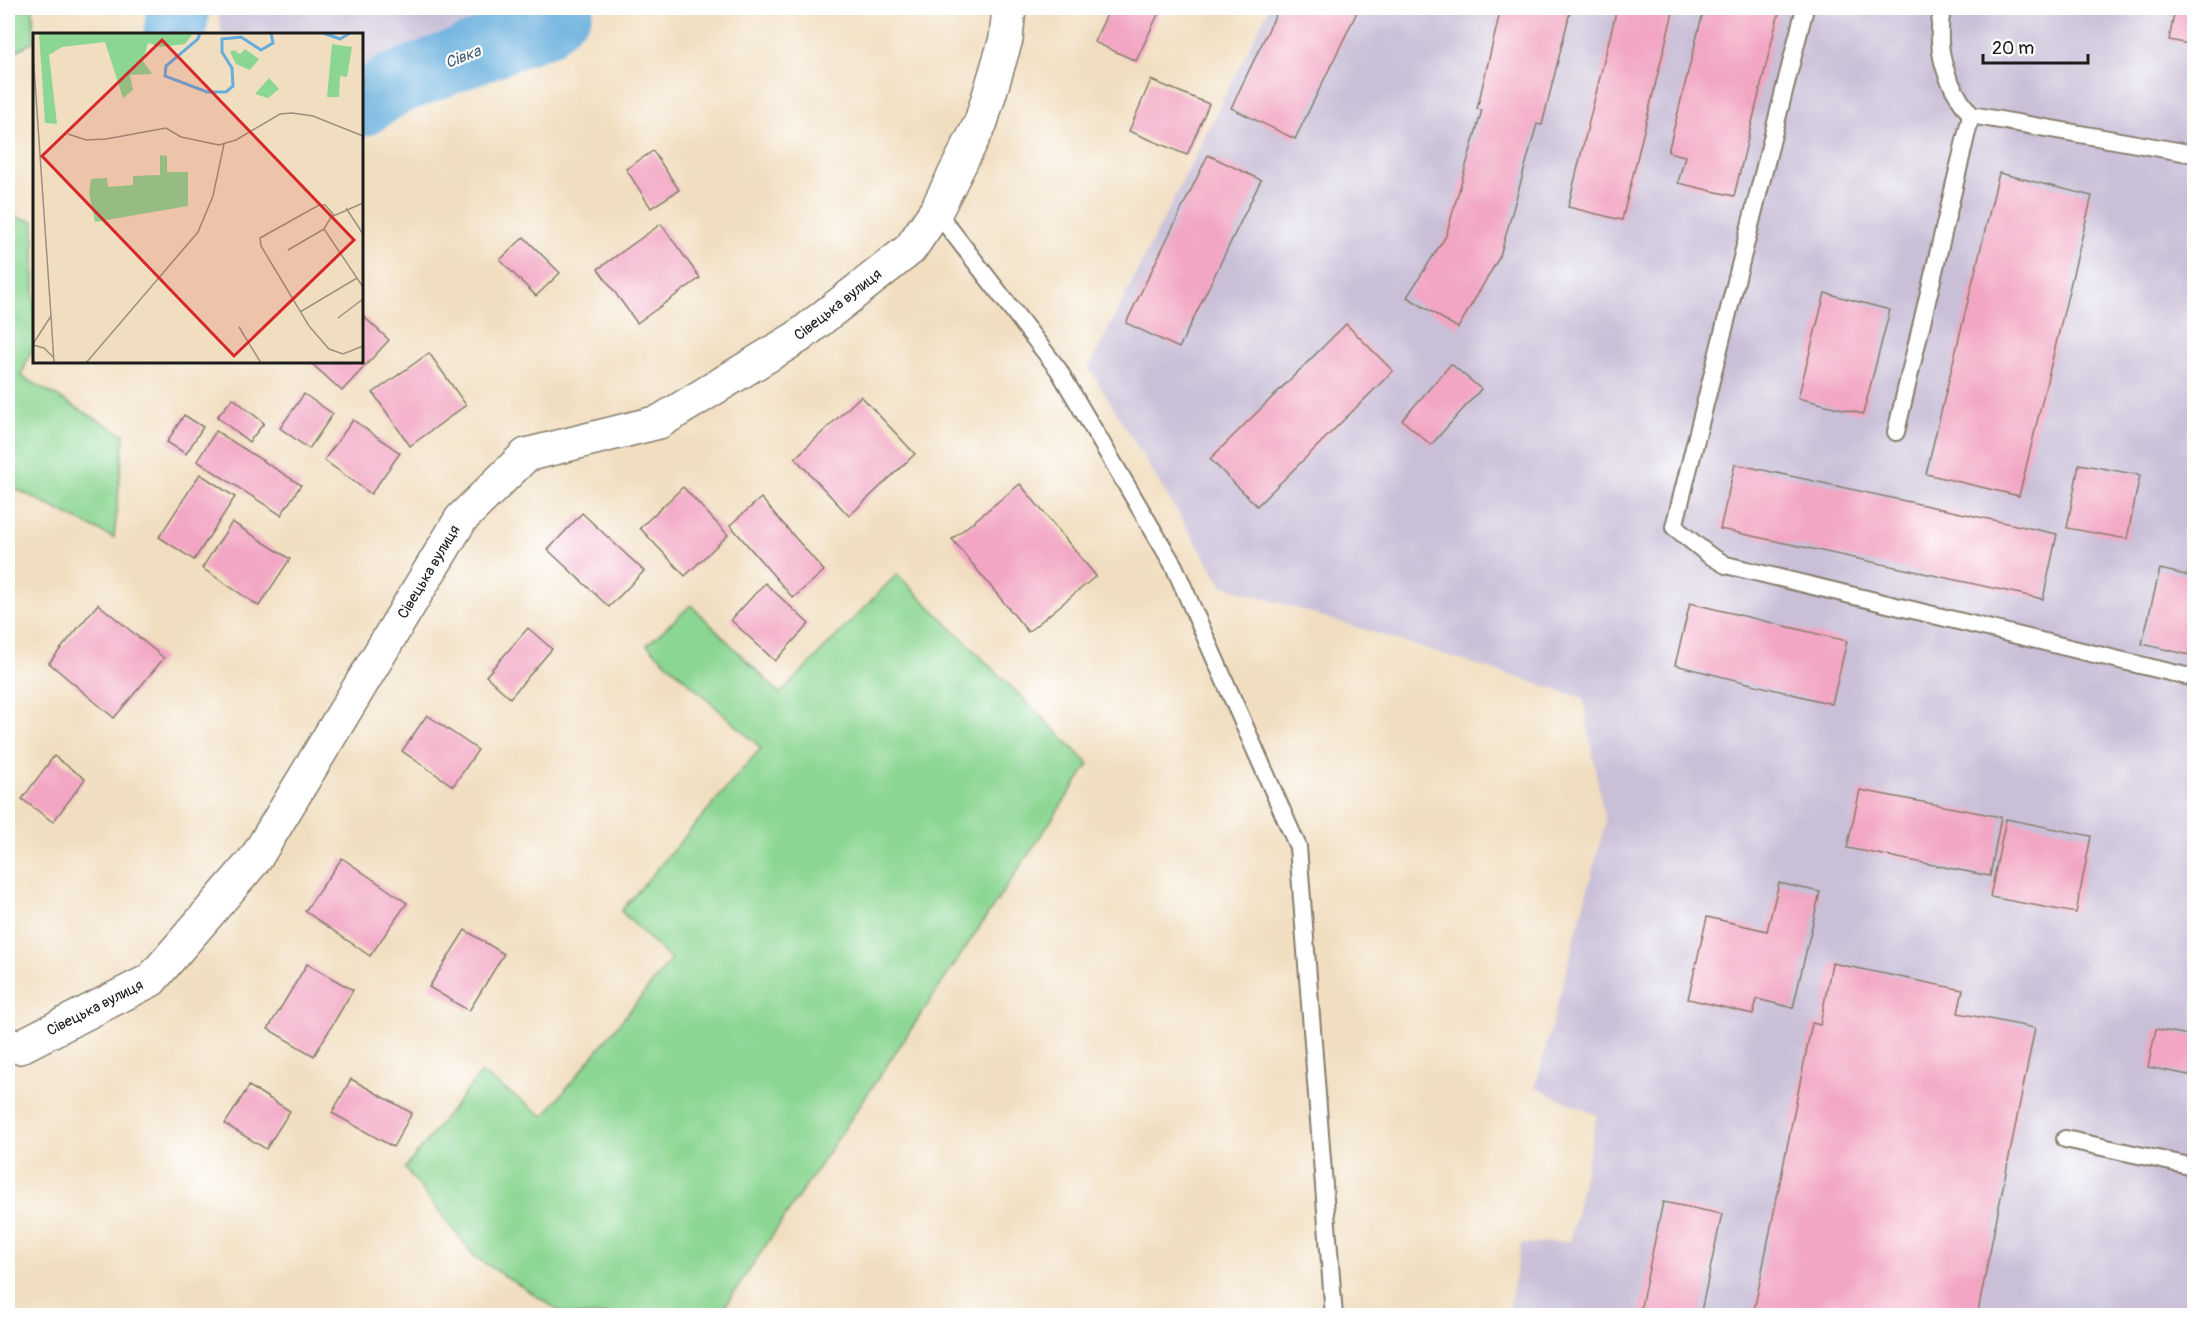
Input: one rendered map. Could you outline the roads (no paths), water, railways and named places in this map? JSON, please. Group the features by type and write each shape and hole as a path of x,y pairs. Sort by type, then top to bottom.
{"street":[{"name":"Сівецька вулиця","path":"19,1047 150,980 256,858 460,519 526,455 659,422 798,337 910,249 936,211 981,122 1006,39 1009,8"}],"lane":[{"path":"1805,8 1674,527 1709,555 1726,565 2194,678"},
{"path":"1942,8 1938,32 1940,55 1957,97 1971,115 2194,154"},
{"path":"1896,432 1971,115"},
{"path":"936,211 1058,369 1174,566 1298,847 1334,1316"},
{"path":"2065,1139 2194,1167"}],"waterway":[{"name":"Сівка","path":"175,33 178,8"},
{"name":"Сівка","path":"363,104 393,85 544,26 562,8"}]}
